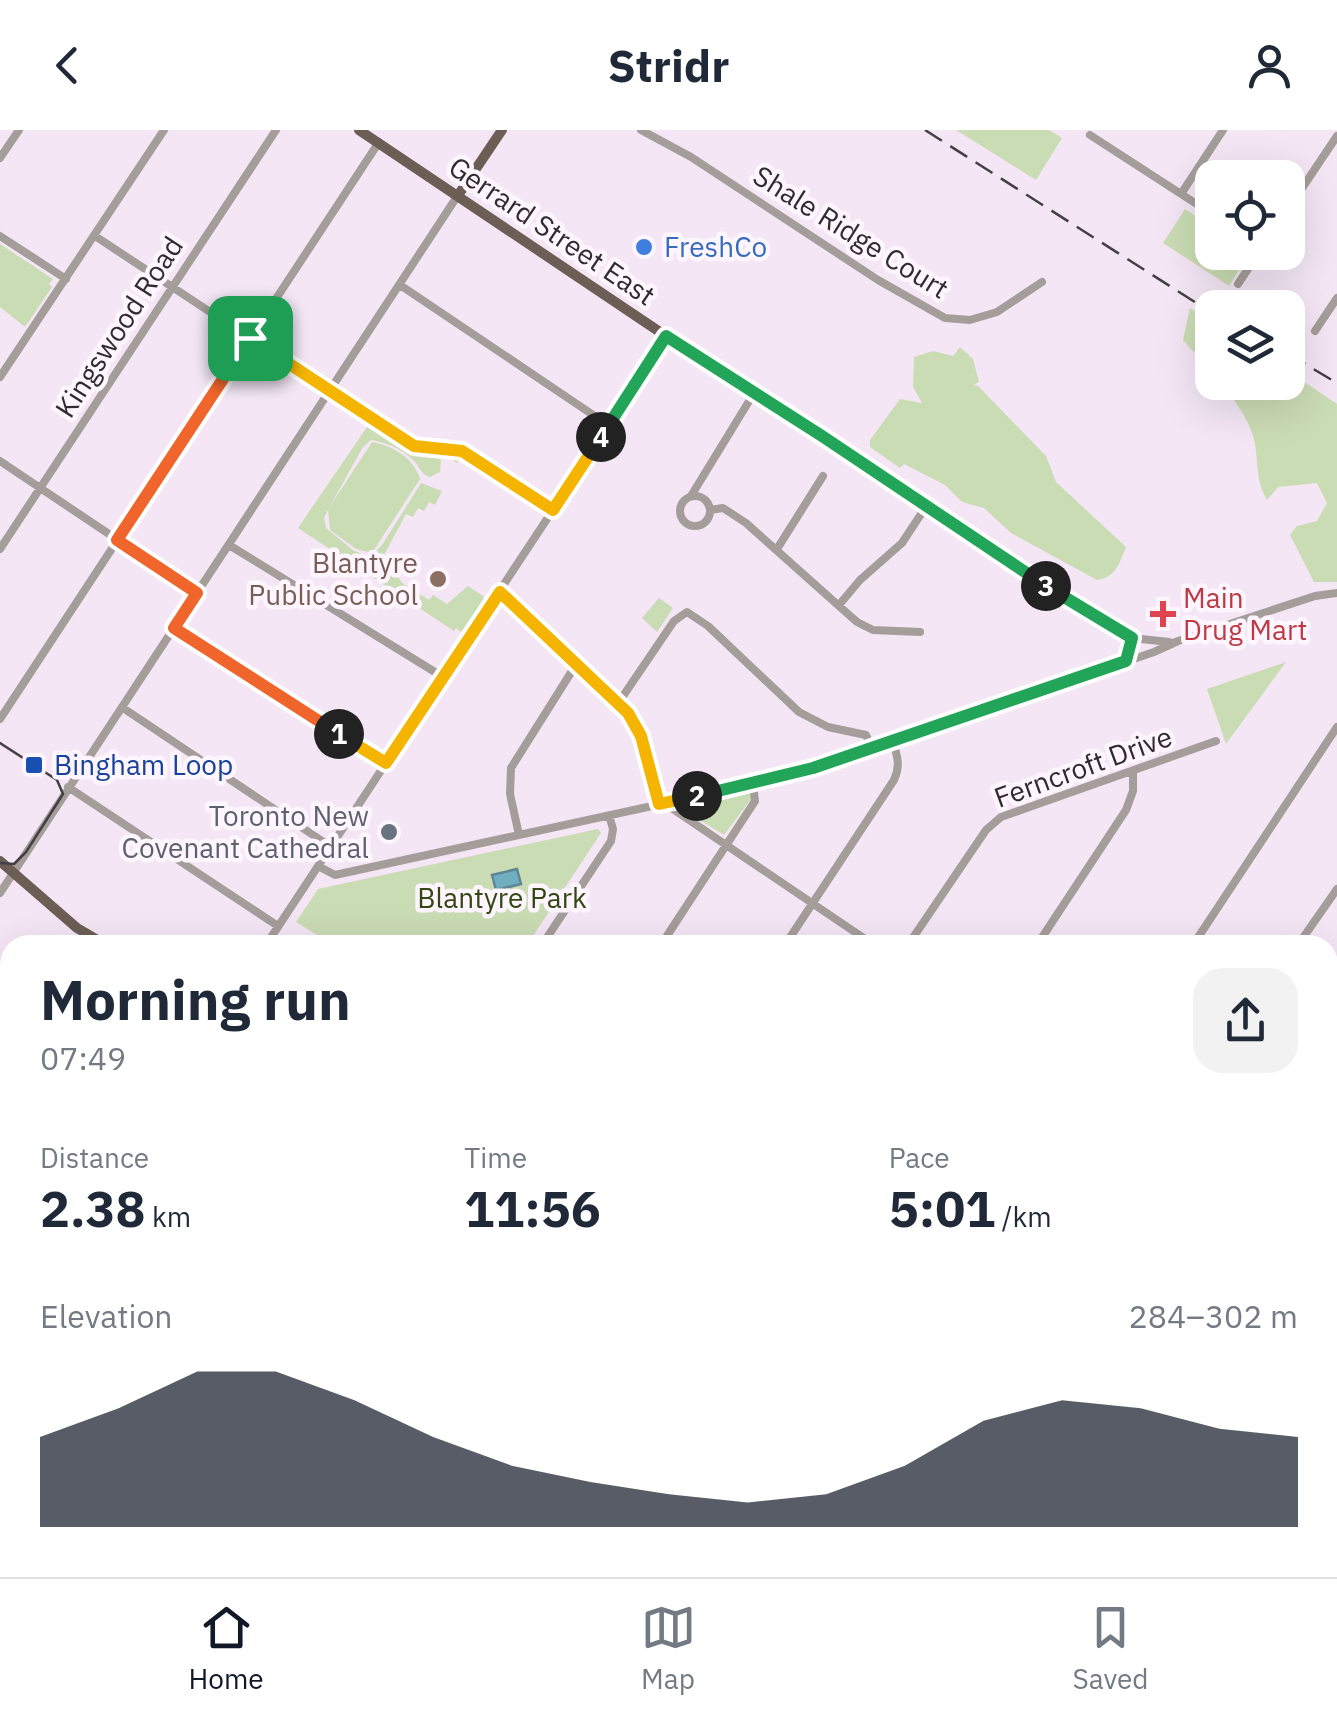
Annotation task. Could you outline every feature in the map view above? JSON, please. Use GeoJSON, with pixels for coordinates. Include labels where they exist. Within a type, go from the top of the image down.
{"type":"FeatureCollection","features":[{"type":"Feature","properties":{"kind":"main road","name":"Gerrard Street East"},"geometry":{"type":"LineString","coordinates":[[359,130],[880,475]]}},
{"type":"Feature","properties":{"kind":"main road"},"geometry":{"type":"LineString","coordinates":[[458,194],[502,130]]}},
{"type":"Feature","properties":{"kind":"main road"},"geometry":{"type":"LineString","coordinates":[[0,861],[88,935]]}},
{"type":"Feature","properties":{"kind":"street"},"geometry":{"type":"LineString","coordinates":[[0,158],[19,130]]}},
{"type":"Feature","properties":{"kind":"street"},"geometry":{"type":"LineString","coordinates":[[0,378],[164,130]]}},
{"type":"Feature","properties":{"kind":"street","name":"Kingswood Road"},"geometry":{"type":"LineString","coordinates":[[0,549],[276,130]]}},
{"type":"Feature","properties":{"kind":"street","name":"Shale Ridge Court"},"geometry":{"type":"LineString","coordinates":[[641,130],[691,156],[878,280],[945,318],[970,320],[997,312],[1042,282]]}},
{"type":"Feature","properties":{"kind":"street"},"geometry":{"type":"LineString","coordinates":[[1181,194],[1223,130]]}},
{"type":"Feature","properties":{"kind":"street"},"geometry":{"type":"LineString","coordinates":[[1090,135],[1195,203]]}},
{"type":"Feature","properties":{"kind":"street"},"geometry":{"type":"LineString","coordinates":[[1305,184],[1337,136]]}},
{"type":"Feature","properties":{"kind":"street"},"geometry":{"type":"LineString","coordinates":[[0,718],[379,142]]}},
{"type":"Feature","properties":{"kind":"street"},"geometry":{"type":"LineString","coordinates":[[0,893],[458,194]]}},
{"type":"Feature","properties":{"kind":"street"},"geometry":{"type":"LineString","coordinates":[[0,236],[66,279]]}},
{"type":"Feature","properties":{"kind":"street"},"geometry":{"type":"LineString","coordinates":[[95,236],[414,446],[465,452],[553,510]]}},
{"type":"Feature","properties":{"kind":"street"},"geometry":{"type":"LineString","coordinates":[[1238,284],[1247,270]]}},
{"type":"Feature","properties":{"kind":"street"},"geometry":{"type":"LineString","coordinates":[[400,285],[608,425]]}},
{"type":"Feature","properties":{"kind":"street"},"geometry":{"type":"LineString","coordinates":[[1315,331],[1337,298]]}},
{"type":"Feature","properties":{"kind":"street"},"geometry":{"type":"LineString","coordinates":[[272,935],[666,336]]}},
{"type":"Feature","properties":{"kind":"street"},"geometry":{"type":"LineString","coordinates":[[710,510],[705,523],[696,526],[686,523],[680,515],[681,506],[754,393]]}},
{"type":"Feature","properties":{"kind":"street"},"geometry":{"type":"LineString","coordinates":[[0,461],[197,593]]}},
{"type":"Feature","properties":{"kind":"street","name":"Gerrard Street East"},"geometry":{"type":"LineString","coordinates":[[880,475],[1099,621],[1132,638],[1159,643],[1178,641]]}},
{"type":"Feature","properties":{"kind":"street"},"geometry":{"type":"LineString","coordinates":[[778,549],[823,476]]}},
{"type":"Feature","properties":{"kind":"street"},"geometry":{"type":"LineString","coordinates":[[691,496],[702,497],[710,510]]}},
{"type":"Feature","properties":{"kind":"street"},"geometry":{"type":"LineString","coordinates":[[839,606],[860,580],[902,543],[926,505]]}},
{"type":"Feature","properties":{"kind":"street"},"geometry":{"type":"LineString","coordinates":[[710,510],[723,508],[778,549],[856,622],[873,630],[920,632]]}},
{"type":"Feature","properties":{"kind":"street"},"geometry":{"type":"LineString","coordinates":[[229,545],[443,677]]}},
{"type":"Feature","properties":{"kind":"street"},"geometry":{"type":"LineString","coordinates":[[500,592],[619,702],[641,736],[662,803],[860,935]]}},
{"type":"Feature","properties":{"kind":"street"},"geometry":{"type":"LineString","coordinates":[[318,866],[335,875],[754,784],[872,749],[1178,641],[1316,596],[1337,593]]}},
{"type":"Feature","properties":{"kind":"street"},"geometry":{"type":"LineString","coordinates":[[619,702],[674,620],[686,612],[708,626],[799,712],[828,727],[866,736],[872,749]]}},
{"type":"Feature","properties":{"kind":"street"},"geometry":{"type":"LineString","coordinates":[[174,628],[386,763]]}},
{"type":"Feature","properties":{"kind":"street"},"geometry":{"type":"LineString","coordinates":[[1126,661],[1132,638]]}},
{"type":"Feature","properties":{"kind":"street"},"geometry":{"type":"LineString","coordinates":[[518,835],[510,794],[511,768],[577,663]]}},
{"type":"Feature","properties":{"kind":"street"},"geometry":{"type":"LineString","coordinates":[[122,708],[331,847]]}},
{"type":"Feature","properties":{"kind":"street"},"geometry":{"type":"LineString","coordinates":[[1200,935],[1337,727]]}},
{"type":"Feature","properties":{"kind":"street"},"geometry":{"type":"LineString","coordinates":[[792,935],[899,770],[893,741]]}},
{"type":"Feature","properties":{"kind":"street","name":"Ferncroft Drive"},"geometry":{"type":"LineString","coordinates":[[915,935],[986,830],[1001,817],[1216,742]]}},
{"type":"Feature","properties":{"kind":"street"},"geometry":{"type":"LineString","coordinates":[[1044,935],[1126,810],[1134,791],[1133,773]]}},
{"type":"Feature","properties":{"kind":"street"},"geometry":{"type":"LineString","coordinates":[[667,935],[755,801],[754,784]]}},
{"type":"Feature","properties":{"kind":"street"},"geometry":{"type":"LineString","coordinates":[[68,787],[278,926]]}},
{"type":"Feature","properties":{"kind":"street"},"geometry":{"type":"LineString","coordinates":[[549,935],[611,841],[610,815]]}},
{"type":"Feature","properties":{"kind":"street"},"geometry":{"type":"LineString","coordinates":[[1305,935],[1337,889]]}},
{"type":"Feature","properties":{"kind":"green space"},"geometry":{"type":"Polygon","coordinates":[[[956,130],[1049,130],[1062,138],[1036,180],[956,130]]]}},
{"type":"Feature","properties":{"kind":"green space"},"geometry":{"type":"Polygon","coordinates":[[[1185,209],[1195,216],[1195,264],[1163,243],[1185,209]]]}},
{"type":"Feature","properties":{"kind":"green space"},"geometry":{"type":"Polygon","coordinates":[[[0,244],[53,279],[49,284],[52,287],[25,327],[0,307],[0,244]]]}},
{"type":"Feature","properties":{"kind":"green space"},"geometry":{"type":"Polygon","coordinates":[[[1204,270],[1239,270],[1229,286],[1204,270]]]}},
{"type":"Feature","properties":{"kind":"green space"},"geometry":{"type":"Polygon","coordinates":[[[1190,308],[1195,311],[1195,353],[1183,340],[1190,308]]]}},
{"type":"Feature","properties":{"kind":"green space"},"geometry":{"type":"Polygon","coordinates":[[[960,347],[973,359],[979,382],[973,385],[1046,456],[1056,482],[1126,547],[1109,576],[1097,580],[1011,533],[984,508],[962,502],[945,485],[904,464],[900,468],[870,447],[870,440],[900,399],[922,403],[913,387],[914,357],[933,351],[953,356],[960,347]]]}},
{"type":"Feature","properties":{"kind":"green space"},"geometry":{"type":"Polygon","coordinates":[[[1305,382],[1337,404],[1337,582],[1314,582],[1290,535],[1297,526],[1317,521],[1327,503],[1317,483],[1278,487],[1267,500],[1259,478],[1256,447],[1233,400],[1305,400],[1305,382]]]}},
{"type":"Feature","properties":{"kind":"green space"},"geometry":{"type":"Polygon","coordinates":[[[369,424],[412,453],[460,459],[457,463],[450,458],[441,459],[440,472],[430,477],[403,452],[371,440],[363,447],[329,508],[372,442],[402,454],[420,479],[372,553],[356,549],[330,530],[328,510],[324,518],[326,528],[354,551],[370,556],[382,545],[421,483],[442,491],[435,505],[429,502],[424,511],[418,508],[413,517],[406,514],[384,555],[402,583],[429,600],[433,595],[447,604],[468,586],[483,596],[463,633],[456,628],[454,631],[298,528],[369,424]]]}},
{"type":"Feature","properties":{"kind":"green space"},"geometry":{"type":"Polygon","coordinates":[[[659,598],[673,608],[657,632],[642,618],[659,598]]]}},
{"type":"Feature","properties":{"kind":"green space"},"geometry":{"type":"Polygon","coordinates":[[[1286,662],[1226,744],[1207,689],[1286,662]]]}},
{"type":"Feature","properties":{"kind":"green space"},"geometry":{"type":"Polygon","coordinates":[[[747,791],[751,799],[724,835],[682,809],[685,805],[747,791]]]}},
{"type":"Feature","properties":{"kind":"green space","name":"Blantyre Park"},"geometry":{"type":"Polygon","coordinates":[[[598,829],[601,833],[534,935],[317,935],[296,922],[318,889],[598,829]]]}},
{"type":"Feature","properties":{"kind":"water"},"geometry":{"type":"Polygon","coordinates":[[[517,869],[521,884],[496,890],[492,875],[517,869]]]}},
{"type":"Feature","properties":{"kind":"tram line"},"geometry":{"type":"LineString","coordinates":[[0,743],[57,780],[63,794],[26,852],[14,864],[0,863]]}},
{"type":"Feature","properties":{"kind":"railway"},"geometry":{"type":"LineString","coordinates":[[925,130],[1195,302]]}},
{"type":"Feature","properties":{"kind":"railway"},"geometry":{"type":"LineString","coordinates":[[1305,364],[1337,383]]}},
{"type":"Feature","properties":{"kind":"place","name":"FreshCo"},"geometry":{"type":"Point","coordinates":[644,247]}},
{"type":"Feature","properties":{"kind":"place","name":"Blantyre Public School"},"geometry":{"type":"Point","coordinates":[438,579]}},
{"type":"Feature","properties":{"kind":"place","name":"Main Drug Mart"},"geometry":{"type":"Point","coordinates":[1163,614]}},
{"type":"Feature","properties":{"kind":"place","name":"Bingham Loop"},"geometry":{"type":"Point","coordinates":[34,765]}},
{"type":"Feature","properties":{"kind":"place","name":"Toronto New Covenant Cathedral"},"geometry":{"type":"Point","coordinates":[389,832]}},
{"type":"Feature","properties":{"kind":"route"},"geometry":{"type":"LineString","coordinates":[[666,336],[1099,621],[1132,638],[1126,661],[813,768],[659,804],[641,736],[628,713],[500,592],[386,763],[174,628],[197,593],[117,540],[250,338],[414,446],[462,451],[553,510],[666,336]]}}]}
